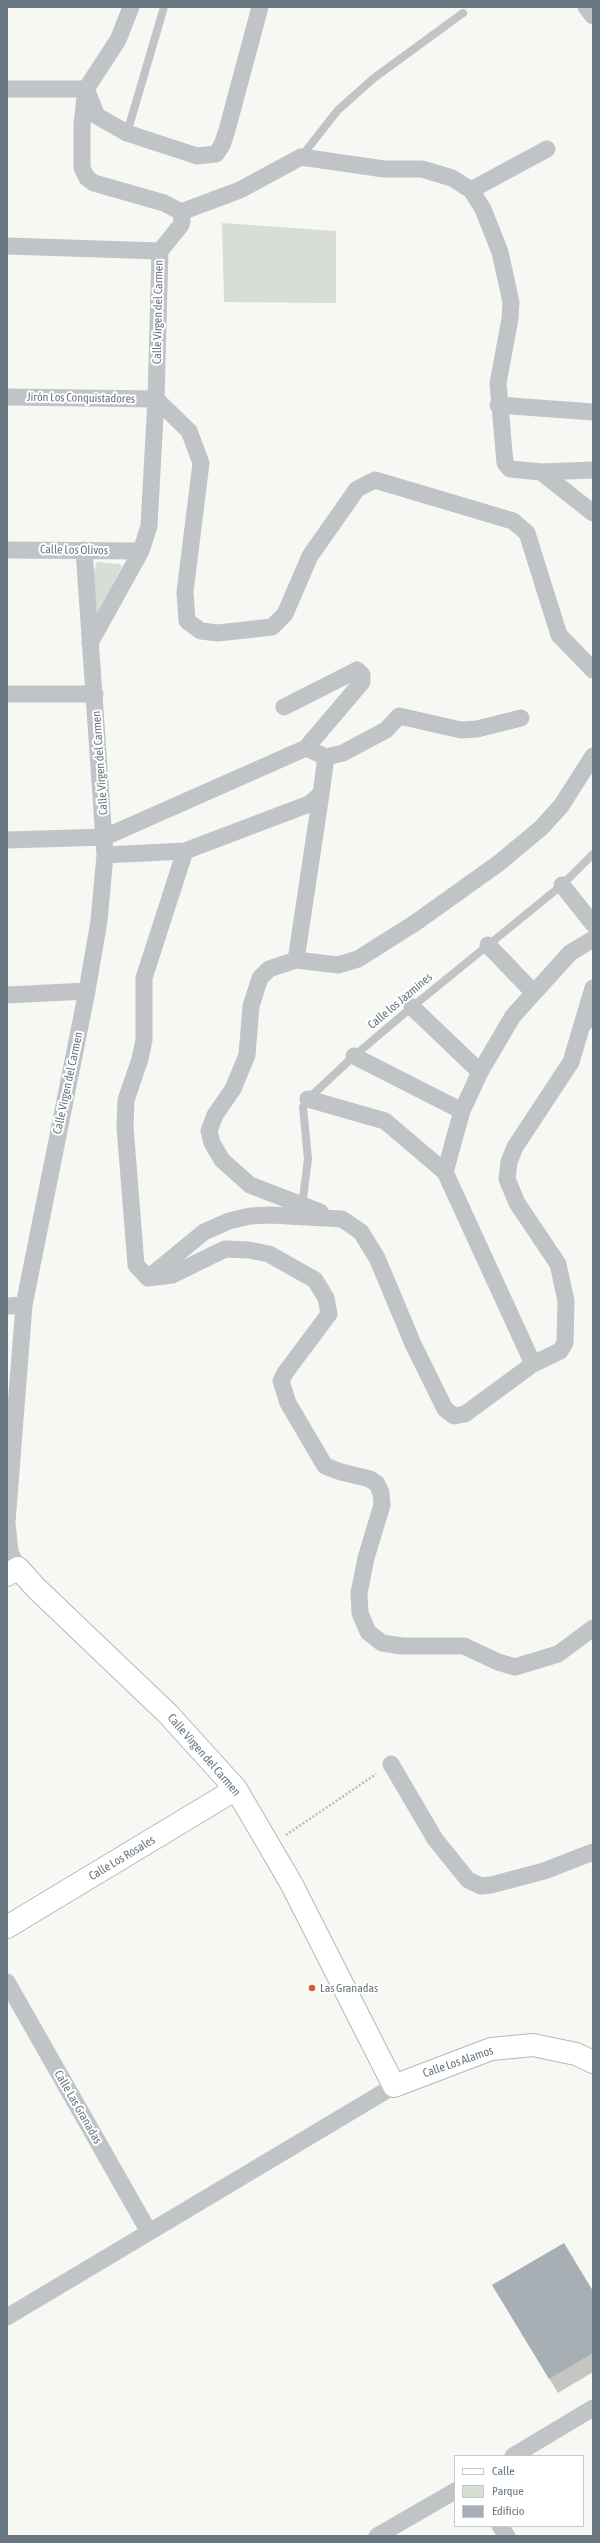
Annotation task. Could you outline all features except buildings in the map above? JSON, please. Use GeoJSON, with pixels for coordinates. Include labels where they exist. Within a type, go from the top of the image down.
{"type":"FeatureCollection","features":[{"type":"Feature","properties":{"kind":"street"},"geometry":{"type":"LineString","coordinates":[[131,7],[118,40],[86,89],[82,124],[82,168],[86,178],[104,188],[164,203],[181,212],[240,190],[301,157],[384,169],[422,169],[452,178],[471,190],[483,209],[500,252],[511,302],[510,320],[498,383],[498,404],[506,467],[541,472],[593,470]]}},
{"type":"Feature","properties":{"kind":"street"},"geometry":{"type":"LineString","coordinates":[[86,89],[97,116],[126,133],[197,156],[216,154],[222,145],[227,130],[260,7]]}},
{"type":"Feature","properties":{"kind":"street"},"geometry":{"type":"LineString","coordinates":[[586,7],[593,16]]}},
{"type":"Feature","properties":{"kind":"street"},"geometry":{"type":"LineString","coordinates":[[7,89],[86,89]]}},
{"type":"Feature","properties":{"kind":"street"},"geometry":{"type":"LineString","coordinates":[[471,190],[548,149]]}},
{"type":"Feature","properties":{"kind":"street","name":"Calle Virgen del Carmen"},"geometry":{"type":"LineString","coordinates":[[90,643],[141,551],[150,520],[156,399],[160,251],[181,225],[181,212]]}},
{"type":"Feature","properties":{"kind":"street"},"geometry":{"type":"LineString","coordinates":[[7,246],[160,251]]}},
{"type":"Feature","properties":{"kind":"street","name":"Jirón Los Conquistadores"},"geometry":{"type":"LineString","coordinates":[[7,397],[156,399]]}},
{"type":"Feature","properties":{"kind":"street"},"geometry":{"type":"LineString","coordinates":[[156,399],[189,431],[201,463],[185,592],[187,621],[201,631],[218,633],[272,627],[285,614],[310,556],[331,525],[357,489],[375,480],[513,520],[527,533],[559,635],[593,670]]}},
{"type":"Feature","properties":{"kind":"street"},"geometry":{"type":"LineString","coordinates":[[498,404],[593,412]]}},
{"type":"Feature","properties":{"kind":"street"},"geometry":{"type":"LineString","coordinates":[[541,472],[593,514]]}},
{"type":"Feature","properties":{"kind":"street","name":"Calle Los Olivos"},"geometry":{"type":"LineString","coordinates":[[7,550],[141,551]]}},
{"type":"Feature","properties":{"kind":"street","name":"Calle Virgen del Carmen"},"geometry":{"type":"LineString","coordinates":[[84,550],[105,837],[105,855],[99,921],[88,991],[24,1305],[7,1523],[13,1572],[168,1714],[236,1789],[291,1883],[394,2086]]}},
{"type":"Feature","properties":{"kind":"street"},"geometry":{"type":"LineString","coordinates":[[7,840],[105,837],[306,748],[362,682],[362,674],[357,670],[284,707]]}},
{"type":"Feature","properties":{"kind":"street"},"geometry":{"type":"LineString","coordinates":[[7,694],[95,694]]}},
{"type":"Feature","properties":{"kind":"street"},"geometry":{"type":"LineString","coordinates":[[306,748],[326,757],[343,753],[386,730],[399,716],[461,730],[477,730],[521,718]]}},
{"type":"Feature","properties":{"kind":"street"},"geometry":{"type":"LineString","coordinates":[[593,756],[561,806],[541,828],[499,863],[415,923],[358,959],[338,965],[296,960],[268,969],[260,978],[251,1006],[247,1055],[233,1089],[215,1115],[209,1131],[212,1143],[222,1160],[250,1185],[302,1206],[342,1219],[360,1232],[377,1258],[413,1344],[445,1409],[454,1416],[464,1414],[533,1364],[560,1351],[564,1343],[566,1301],[558,1264],[517,1203],[507,1179],[509,1162],[525,1131],[571,1062],[588,1020],[593,988]]}},
{"type":"Feature","properties":{"kind":"street"},"geometry":{"type":"LineString","coordinates":[[296,960],[326,757]]}},
{"type":"Feature","properties":{"kind":"street"},"geometry":{"type":"LineString","coordinates":[[105,855],[185,851],[309,804],[321,794]]}},
{"type":"Feature","properties":{"kind":"street"},"geometry":{"type":"LineString","coordinates":[[148,1278],[136,1265],[125,1127],[126,1100],[140,1059],[144,1040],[144,978],[185,851]]}},
{"type":"Feature","properties":{"kind":"street"},"geometry":{"type":"LineString","coordinates":[[562,885],[593,924]]}},
{"type":"Feature","properties":{"kind":"street"},"geometry":{"type":"LineString","coordinates":[[445,1172],[462,1111],[480,1072],[513,1016],[533,992],[570,953],[593,939]]}},
{"type":"Feature","properties":{"kind":"street"},"geometry":{"type":"LineString","coordinates":[[488,945],[533,992]]}},
{"type":"Feature","properties":{"kind":"street"},"geometry":{"type":"LineString","coordinates":[[7,995],[88,991]]}},
{"type":"Feature","properties":{"kind":"street"},"geometry":{"type":"LineString","coordinates":[[412,1006],[480,1072]]}},
{"type":"Feature","properties":{"kind":"street"},"geometry":{"type":"LineString","coordinates":[[354,1056],[462,1111]]}},
{"type":"Feature","properties":{"kind":"street"},"geometry":{"type":"LineString","coordinates":[[308,1099],[384,1120],[445,1172],[533,1364]]}},
{"type":"Feature","properties":{"kind":"street"},"geometry":{"type":"LineString","coordinates":[[148,1278],[204,1232],[229,1221],[250,1216],[270,1215],[342,1219]]}},
{"type":"Feature","properties":{"kind":"street"},"geometry":{"type":"LineString","coordinates":[[148,1278],[172,1275],[225,1249],[249,1250],[269,1254],[315,1280],[326,1298],[330,1314],[284,1373],[281,1381],[288,1403],[325,1466],[341,1472],[370,1479],[377,1484],[381,1493],[382,1505],[366,1558],[359,1593],[360,1614],[368,1632],[382,1643],[396,1645],[464,1646],[498,1662],[515,1667],[558,1654],[593,1628]]}},
{"type":"Feature","properties":{"kind":"street"},"geometry":{"type":"LineString","coordinates":[[7,1306],[24,1305]]}},
{"type":"Feature","properties":{"kind":"street"},"geometry":{"type":"LineString","coordinates":[[392,1764],[436,1839],[468,1880],[481,1886],[491,1885],[544,1871],[593,1852]]}},
{"type":"Feature","properties":{"kind":"street","name":"Calle Los Rosales"},"geometry":{"type":"LineString","coordinates":[[7,1927],[236,1789]]}},
{"type":"Feature","properties":{"kind":"street","name":"Calle Las Granadas"},"geometry":{"type":"LineString","coordinates":[[7,1982],[149,2232]]}},
{"type":"Feature","properties":{"kind":"street","name":"Calle Los Alamos"},"geometry":{"type":"LineString","coordinates":[[394,2086],[491,2049],[533,2045],[576,2054],[593,2062]]}},
{"type":"Feature","properties":{"kind":"street"},"geometry":{"type":"LineString","coordinates":[[7,2317],[394,2086]]}},
{"type":"Feature","properties":{"kind":"street"},"geometry":{"type":"LineString","coordinates":[[516,2455],[593,2408]]}},
{"type":"Feature","properties":{"kind":"street"},"geometry":{"type":"LineString","coordinates":[[377,2536],[454,2492]]}},
{"type":"Feature","properties":{"kind":"street"},"geometry":{"type":"LineString","coordinates":[[501,2527],[507,2536]]}},
{"type":"Feature","properties":{"kind":"lane"},"geometry":{"type":"LineString","coordinates":[[126,133],[164,7]]}},
{"type":"Feature","properties":{"kind":"lane"},"geometry":{"type":"LineString","coordinates":[[301,157],[338,110],[374,78],[463,13]]}},
{"type":"Feature","properties":{"kind":"lane","name":"Calle los Jazmines"},"geometry":{"type":"LineString","coordinates":[[308,1099],[354,1056],[412,1006],[562,885],[593,854]]}},
{"type":"Feature","properties":{"kind":"lane"},"geometry":{"type":"LineString","coordinates":[[302,1206],[308,1159],[303,1107],[308,1099]]}},
{"type":"Feature","properties":{"kind":"path"},"geometry":{"type":"LineString","coordinates":[[269,1847],[392,1764]]}},
{"type":"Feature","properties":{"kind":"green space"},"geometry":{"type":"Polygon","coordinates":[[[222,223],[336,231],[336,303],[224,302],[222,223]]]}},
{"type":"Feature","properties":{"kind":"green space"},"geometry":{"type":"Polygon","coordinates":[[[97,562],[120,564],[122,567],[97,614],[92,578],[97,562]]]}},
{"type":"Feature","properties":{"kind":"place","name":"Las Granadas"},"geometry":{"type":"Point","coordinates":[312,1988]}}]}
